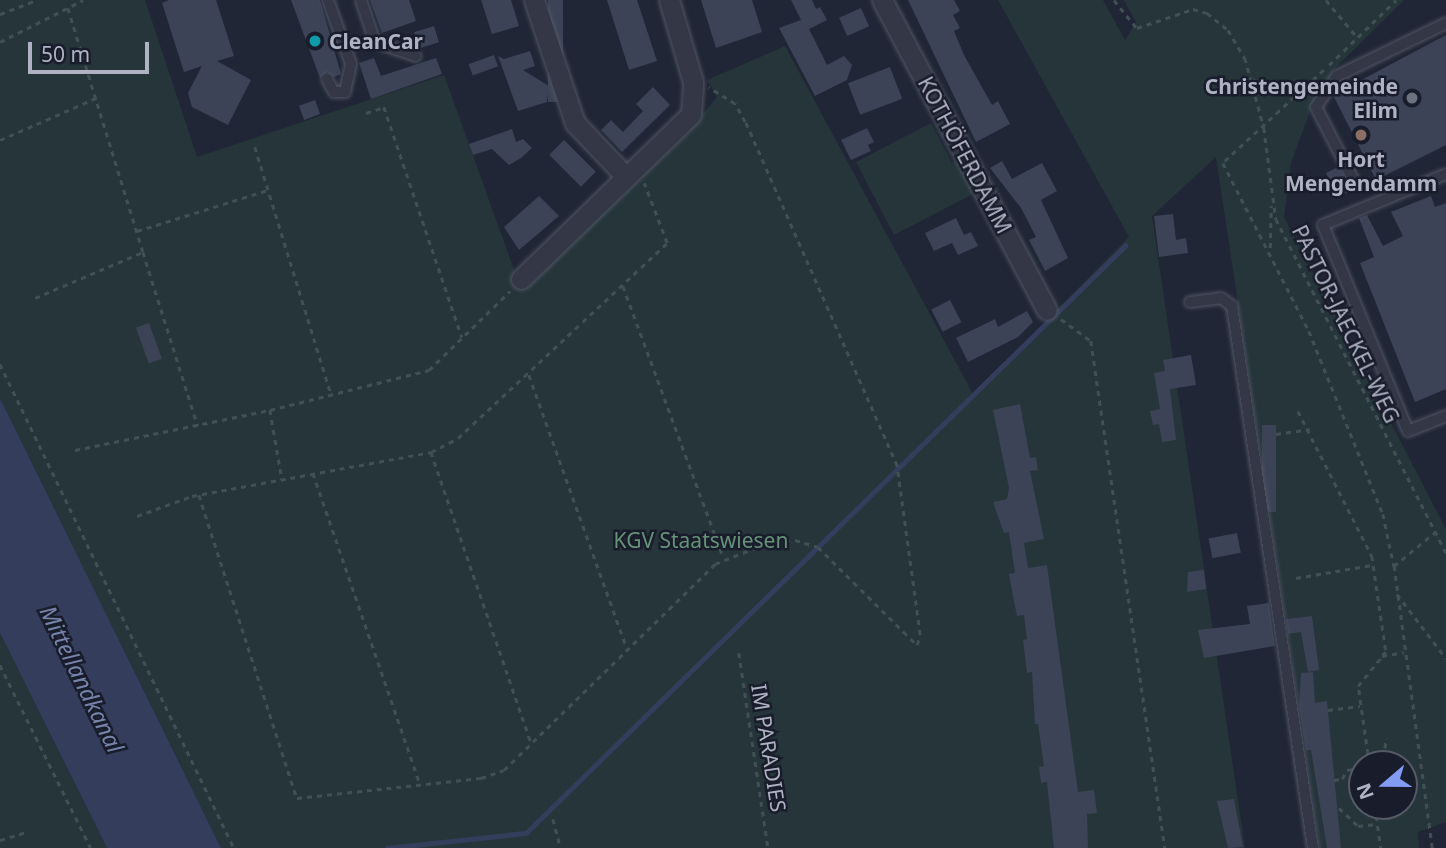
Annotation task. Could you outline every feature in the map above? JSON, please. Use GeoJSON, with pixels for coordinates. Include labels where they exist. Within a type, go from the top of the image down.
{"type":"FeatureCollection","features":[{"type":"Feature","properties":{"kind":"street"},"geometry":{"type":"LineString","coordinates":[[534,0],[575,123],[631,173]]}},
{"type":"Feature","properties":{"kind":"street"},"geometry":{"type":"LineString","coordinates":[[522,279],[691,114],[696,98],[693,82],[669,0]]}},
{"type":"Feature","properties":{"kind":"street","name":"KOTHÖFERDAMM"},"geometry":{"type":"LineString","coordinates":[[882,0],[1052,313]]}},
{"type":"Feature","properties":{"kind":"lane"},"geometry":{"type":"LineString","coordinates":[[327,79],[334,92],[345,92],[351,64],[328,0]]}},
{"type":"Feature","properties":{"kind":"lane"},"geometry":{"type":"LineString","coordinates":[[360,0],[375,42],[416,56]]}},
{"type":"Feature","properties":{"kind":"lane"},"geometry":{"type":"LineString","coordinates":[[1354,181],[1316,107],[1337,76],[1446,23]]}},
{"type":"Feature","properties":{"kind":"lane"},"geometry":{"type":"LineString","coordinates":[[1446,174],[1323,225],[1408,432],[1446,416]]}},
{"type":"Feature","properties":{"kind":"lane"},"geometry":{"type":"LineString","coordinates":[[1190,302],[1221,298],[1231,306],[1313,848]]}},
{"type":"Feature","properties":{"kind":"path"},"geometry":{"type":"LineString","coordinates":[[0,15],[36,0]]}},
{"type":"Feature","properties":{"kind":"path"},"geometry":{"type":"LineString","coordinates":[[0,42],[83,0]]}},
{"type":"Feature","properties":{"kind":"path","name":"PASTOR-JAECKEL-WEG"},"geometry":{"type":"LineString","coordinates":[[1114,0],[1137,28],[1193,9],[1207,13],[1228,30],[1251,78],[1264,128],[1271,202],[1446,553]]}},
{"type":"Feature","properties":{"kind":"path"},"geometry":{"type":"LineString","coordinates":[[1326,0],[1357,37]]}},
{"type":"Feature","properties":{"kind":"path"},"geometry":{"type":"LineString","coordinates":[[68,8],[198,426]]}},
{"type":"Feature","properties":{"kind":"path"},"geometry":{"type":"LineString","coordinates":[[1251,78],[1278,93],[1302,92]]}},
{"type":"Feature","properties":{"kind":"path"},"geometry":{"type":"LineString","coordinates":[[199,495],[297,798],[481,778],[504,770],[723,557],[785,541],[818,547],[917,645],[920,635],[897,466],[745,122],[735,104],[693,82]]}},
{"type":"Feature","properties":{"kind":"path"},"geometry":{"type":"LineString","coordinates":[[0,139],[96,98]]}},
{"type":"Feature","properties":{"kind":"path"},"geometry":{"type":"LineString","coordinates":[[366,113],[384,107],[463,337]]}},
{"type":"Feature","properties":{"kind":"path"},"geometry":{"type":"LineString","coordinates":[[1264,128],[1223,163],[1270,251],[1308,331],[1382,514],[1394,566],[1432,848]]}},
{"type":"Feature","properties":{"kind":"path"},"geometry":{"type":"LineString","coordinates":[[255,147],[331,394]]}},
{"type":"Feature","properties":{"kind":"path"},"geometry":{"type":"LineString","coordinates":[[137,516],[199,495],[431,452],[469,430],[667,243],[631,173]]}},
{"type":"Feature","properties":{"kind":"path"},"geometry":{"type":"LineString","coordinates":[[137,231],[269,190]]}},
{"type":"Feature","properties":{"kind":"path"},"geometry":{"type":"LineString","coordinates":[[1270,251],[1271,202]]}},
{"type":"Feature","properties":{"kind":"path"},"geometry":{"type":"LineString","coordinates":[[35,298],[143,252]]}},
{"type":"Feature","properties":{"kind":"path"},"geometry":{"type":"LineString","coordinates":[[75,450],[270,410],[429,370],[522,279]]}},
{"type":"Feature","properties":{"kind":"path"},"geometry":{"type":"LineString","coordinates":[[623,286],[723,557]]}},
{"type":"Feature","properties":{"kind":"path"},"geometry":{"type":"LineString","coordinates":[[1052,313],[1091,341],[1165,848]]}},
{"type":"Feature","properties":{"kind":"path"},"geometry":{"type":"LineString","coordinates":[[0,364],[234,848]]}},
{"type":"Feature","properties":{"kind":"path"},"geometry":{"type":"LineString","coordinates":[[529,374],[628,648]]}},
{"type":"Feature","properties":{"kind":"path"},"geometry":{"type":"LineString","coordinates":[[270,410],[282,479]]}},
{"type":"Feature","properties":{"kind":"path"},"geometry":{"type":"LineString","coordinates":[[1298,411],[1310,429],[1373,564],[1386,652],[1358,685],[1367,750]]}},
{"type":"Feature","properties":{"kind":"path"},"geometry":{"type":"LineString","coordinates":[[1276,434],[1310,429]]}},
{"type":"Feature","properties":{"kind":"path"},"geometry":{"type":"LineString","coordinates":[[431,452],[531,743]]}},
{"type":"Feature","properties":{"kind":"path"},"geometry":{"type":"LineString","coordinates":[[313,473],[420,784]]}},
{"type":"Feature","properties":{"kind":"path"},"geometry":{"type":"LineString","coordinates":[[1394,566],[1434,533]]}},
{"type":"Feature","properties":{"kind":"path"},"geometry":{"type":"LineString","coordinates":[[1296,578],[1373,564]]}},
{"type":"Feature","properties":{"kind":"path"},"geometry":{"type":"LineString","coordinates":[[1396,592],[1446,658]]}},
{"type":"Feature","properties":{"kind":"path"},"geometry":{"type":"LineString","coordinates":[[1382,656],[1404,652]]}},
{"type":"Feature","properties":{"kind":"path","name":"IM PARADIES"},"geometry":{"type":"LineString","coordinates":[[738,653],[768,848]]}},
{"type":"Feature","properties":{"kind":"path"},"geometry":{"type":"LineString","coordinates":[[0,665],[90,848]]}},
{"type":"Feature","properties":{"kind":"path"},"geometry":{"type":"LineString","coordinates":[[1328,710],[1361,705]]}},
{"type":"Feature","properties":{"kind":"path"},"geometry":{"type":"LineString","coordinates":[[1385,750],[1386,738]]}},
{"type":"Feature","properties":{"kind":"path"},"geometry":{"type":"LineString","coordinates":[[1334,780],[1342,779],[1348,769]]}},
{"type":"Feature","properties":{"kind":"path"},"geometry":{"type":"LineString","coordinates":[[1339,808],[1358,826],[1377,824]]}},
{"type":"Feature","properties":{"kind":"path"},"geometry":{"type":"LineString","coordinates":[[553,819],[561,848]]}},
{"type":"Feature","properties":{"kind":"path"},"geometry":{"type":"LineString","coordinates":[[1377,820],[1381,848]]}},
{"type":"Feature","properties":{"kind":"path"},"geometry":{"type":"LineString","coordinates":[[0,834],[1,839],[29,831]]}},
{"type":"Feature","properties":{"kind":"green space","name":"KGV Staatswiesen"},"geometry":{"type":"Polygon","coordinates":[[[0,0],[145,0],[197,157],[444,75],[517,278],[526,288],[685,136],[717,97],[707,80],[785,46],[973,394],[1129,237],[998,0],[1103,0],[1125,40],[1136,22],[1124,0],[1404,0],[1336,67],[1314,101],[1291,163],[1284,217],[1446,529],[1446,822],[1418,832],[1419,848],[1320,848],[1216,157],[1152,216],[1245,848],[221,848],[0,398],[0,0]]]}},
{"type":"Feature","properties":{"kind":"green space"},"geometry":{"type":"Polygon","coordinates":[[[931,123],[952,163],[960,159],[977,192],[894,235],[856,162],[931,123]]]}},
{"type":"Feature","properties":{"kind":"green space"},"geometry":{"type":"Polygon","coordinates":[[[0,633],[107,848],[0,848],[0,633]]]}},
{"type":"Feature","properties":{"kind":"water","name":"Mittellandkanal"},"geometry":{"type":"Polygon","coordinates":[[[0,398],[221,848],[107,848],[0,633],[0,398]]]}},
{"type":"Feature","properties":{"kind":"building"},"geometry":{"type":"Polygon","coordinates":[[[169,0],[216,0],[234,56],[217,61],[251,80],[228,125],[192,107],[188,93],[202,66],[184,72],[162,3],[169,0]]]}},
{"type":"Feature","properties":{"kind":"building","name":"CleanCar"},"geometry":{"type":"Polygon","coordinates":[[[291,0],[320,0],[341,74],[334,77],[327,72],[320,78],[291,0]]]}},
{"type":"Feature","properties":{"kind":"building"},"geometry":{"type":"Polygon","coordinates":[[[370,0],[409,0],[416,21],[382,33],[370,0]]]}},
{"type":"Feature","properties":{"kind":"building"},"geometry":{"type":"Polygon","coordinates":[[[481,0],[511,0],[519,26],[492,34],[481,0]]]}},
{"type":"Feature","properties":{"kind":"building"},"geometry":{"type":"Polygon","coordinates":[[[548,0],[563,0],[563,102],[548,102],[548,0]]]}},
{"type":"Feature","properties":{"kind":"building"},"geometry":{"type":"Polygon","coordinates":[[[607,0],[637,0],[657,61],[629,70],[607,0]]]}},
{"type":"Feature","properties":{"kind":"building"},"geometry":{"type":"Polygon","coordinates":[[[701,0],[752,0],[762,32],[716,48],[701,0]]]}},
{"type":"Feature","properties":{"kind":"building"},"geometry":{"type":"Polygon","coordinates":[[[791,0],[812,0],[816,9],[820,7],[827,20],[809,29],[827,65],[844,56],[852,65],[847,80],[815,96],[779,28],[801,20],[791,0]]]}},
{"type":"Feature","properties":{"kind":"building"},"geometry":{"type":"Polygon","coordinates":[[[908,0],[954,0],[960,11],[953,15],[960,28],[954,31],[964,55],[992,105],[998,101],[1010,124],[976,142],[908,0]]]}},
{"type":"Feature","properties":{"kind":"building"},"geometry":{"type":"Polygon","coordinates":[[[861,8],[869,26],[847,36],[839,18],[861,8]]]}},
{"type":"Feature","properties":{"kind":"building"},"geometry":{"type":"Polygon","coordinates":[[[434,26],[439,42],[419,48],[414,32],[434,26]]]}},
{"type":"Feature","properties":{"kind":"building"},"geometry":{"type":"Polygon","coordinates":[[[1446,35],[1446,145],[1376,180],[1333,95],[1446,35]]]}},
{"type":"Feature","properties":{"kind":"building"},"geometry":{"type":"Polygon","coordinates":[[[530,51],[535,66],[523,70],[549,86],[547,102],[518,111],[498,56],[504,59],[530,51]]]}},
{"type":"Feature","properties":{"kind":"building"},"geometry":{"type":"Polygon","coordinates":[[[494,55],[498,66],[473,76],[469,64],[494,55]]]}},
{"type":"Feature","properties":{"kind":"building"},"geometry":{"type":"Polygon","coordinates":[[[374,58],[381,76],[436,58],[442,74],[371,99],[359,63],[374,58]]]}},
{"type":"Feature","properties":{"kind":"building"},"geometry":{"type":"Polygon","coordinates":[[[890,67],[902,99],[860,115],[848,83],[890,67]]]}},
{"type":"Feature","properties":{"kind":"building"},"geometry":{"type":"Polygon","coordinates":[[[653,87],[670,105],[622,152],[601,130],[611,120],[623,132],[643,111],[636,104],[653,87]]]}},
{"type":"Feature","properties":{"kind":"building"},"geometry":{"type":"Polygon","coordinates":[[[315,100],[320,114],[304,120],[299,106],[315,100]]]}},
{"type":"Feature","properties":{"kind":"building"},"geometry":{"type":"Polygon","coordinates":[[[867,128],[874,142],[868,145],[871,151],[851,160],[841,140],[867,128]]]}},
{"type":"Feature","properties":{"kind":"building"},"geometry":{"type":"Polygon","coordinates":[[[512,129],[516,142],[523,139],[532,148],[521,158],[509,165],[492,149],[473,155],[469,144],[512,129]]]}},
{"type":"Feature","properties":{"kind":"building"},"geometry":{"type":"Polygon","coordinates":[[[564,140],[596,172],[581,187],[549,155],[564,140]]]}},
{"type":"Feature","properties":{"kind":"building"},"geometry":{"type":"Polygon","coordinates":[[[1002,161],[1012,179],[1042,163],[1057,191],[1041,200],[1068,258],[1045,271],[1029,240],[1036,237],[1021,208],[990,168],[1002,161]]]}},
{"type":"Feature","properties":{"kind":"building"},"geometry":{"type":"Polygon","coordinates":[[[1338,167],[1353,189],[1338,197],[1326,173],[1338,167]]]}},
{"type":"Feature","properties":{"kind":"building"},"geometry":{"type":"Polygon","coordinates":[[[539,196],[559,216],[519,250],[504,227],[539,196]]]}},
{"type":"Feature","properties":{"kind":"building"},"geometry":{"type":"Polygon","coordinates":[[[1431,196],[1435,207],[1446,203],[1446,389],[1415,402],[1360,263],[1374,257],[1359,218],[1367,215],[1383,246],[1403,236],[1391,212],[1431,196]]]}},
{"type":"Feature","properties":{"kind":"building"},"geometry":{"type":"Polygon","coordinates":[[[1173,214],[1176,240],[1186,238],[1188,253],[1159,257],[1154,216],[1173,214]]]}},
{"type":"Feature","properties":{"kind":"building"},"geometry":{"type":"Polygon","coordinates":[[[956,218],[964,235],[971,232],[978,246],[958,255],[952,243],[934,251],[925,233],[956,218]]]}},
{"type":"Feature","properties":{"kind":"building"},"geometry":{"type":"Polygon","coordinates":[[[950,300],[961,322],[943,332],[931,310],[950,300]]]}},
{"type":"Feature","properties":{"kind":"building"},"geometry":{"type":"Polygon","coordinates":[[[1027,311],[1033,322],[1018,337],[968,362],[956,338],[995,319],[998,327],[1027,311]]]}},
{"type":"Feature","properties":{"kind":"building"},"geometry":{"type":"Polygon","coordinates":[[[149,323],[162,359],[149,363],[136,328],[149,323]]]}},
{"type":"Feature","properties":{"kind":"building"},"geometry":{"type":"Polygon","coordinates":[[[1191,355],[1196,385],[1170,389],[1176,440],[1162,442],[1159,424],[1153,425],[1150,411],[1160,409],[1154,373],[1165,371],[1163,360],[1191,355]]]}},
{"type":"Feature","properties":{"kind":"building"},"geometry":{"type":"Polygon","coordinates":[[[1020,404],[1030,458],[1036,457],[1038,470],[1030,471],[1044,539],[1024,543],[1028,568],[1047,565],[1078,792],[1094,790],[1097,813],[1087,814],[1088,848],[1054,848],[1047,782],[1041,783],[1039,767],[1044,766],[1038,724],[1035,724],[1032,672],[1027,673],[1023,640],[1027,639],[1024,615],[1017,616],[1012,591],[1009,574],[1015,573],[1009,532],[1004,533],[993,502],[1007,499],[1009,488],[993,410],[1020,404]]]}},
{"type":"Feature","properties":{"kind":"building"},"geometry":{"type":"Polygon","coordinates":[[[1262,425],[1276,425],[1276,512],[1262,512],[1262,425]]]}},
{"type":"Feature","properties":{"kind":"building"},"geometry":{"type":"Polygon","coordinates":[[[1237,533],[1241,553],[1212,558],[1209,539],[1237,533]]]}},
{"type":"Feature","properties":{"kind":"building"},"geometry":{"type":"Polygon","coordinates":[[[1204,570],[1206,589],[1187,592],[1188,572],[1204,570]]]}},
{"type":"Feature","properties":{"kind":"building"},"geometry":{"type":"Polygon","coordinates":[[[1269,603],[1275,646],[1204,658],[1198,630],[1250,624],[1247,606],[1269,603]]]}},
{"type":"Feature","properties":{"kind":"building"},"geometry":{"type":"Polygon","coordinates":[[[1312,616],[1319,670],[1308,672],[1301,632],[1288,634],[1286,619],[1312,616]]]}},
{"type":"Feature","properties":{"kind":"building"},"geometry":{"type":"Polygon","coordinates":[[[1313,672],[1315,703],[1327,701],[1341,848],[1327,848],[1311,750],[1306,750],[1299,705],[1301,673],[1313,672]]]}},
{"type":"Feature","properties":{"kind":"building"},"geometry":{"type":"Polygon","coordinates":[[[1234,799],[1243,847],[1228,848],[1217,801],[1234,799]]]}},
{"type":"Feature","properties":{"kind":"waterway"},"geometry":{"type":"LineString","coordinates":[[387,848],[526,833],[1125,246]]}},
{"type":"Feature","properties":{"kind":"place","name":"CleanCar"},"geometry":{"type":"Point","coordinates":[315,41]}},
{"type":"Feature","properties":{"kind":"place","name":"Christengemeinde Elim"},"geometry":{"type":"Point","coordinates":[1412,98]}},
{"type":"Feature","properties":{"kind":"place","name":"Hort Mengendamm"},"geometry":{"type":"Point","coordinates":[1361,135]}}]}
